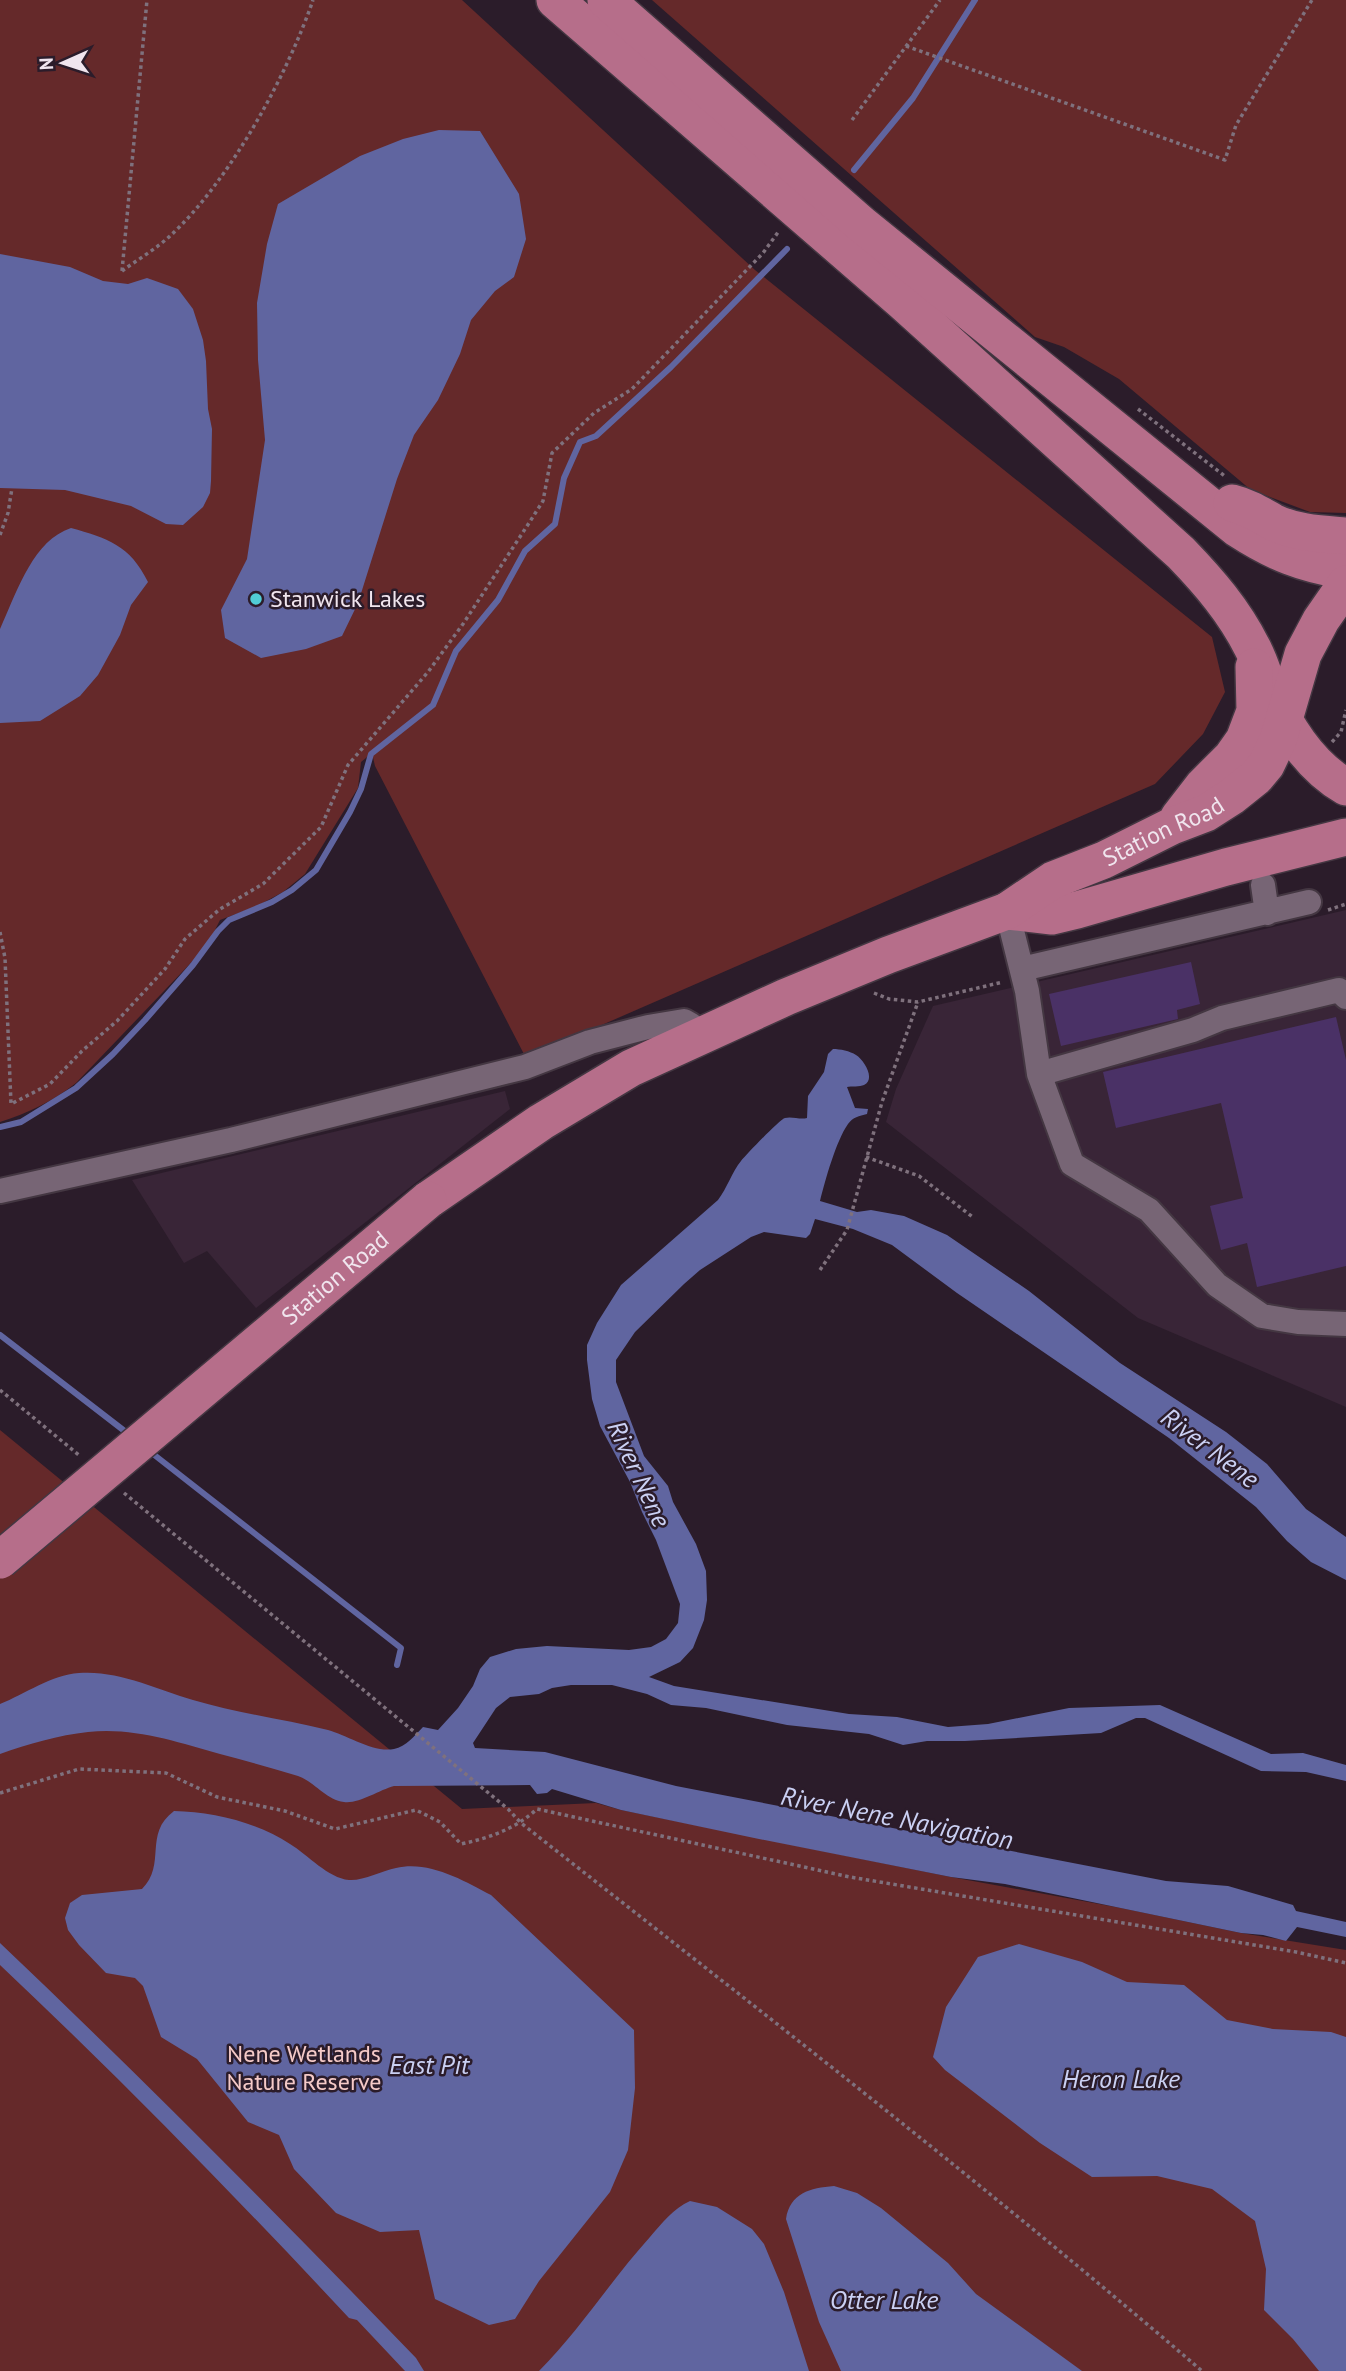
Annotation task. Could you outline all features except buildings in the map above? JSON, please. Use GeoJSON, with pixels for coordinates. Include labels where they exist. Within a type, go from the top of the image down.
{"type":"FeatureCollection","features":[{"type":"Feature","properties":{"kind":"highway"},"geometry":{"type":"LineString","coordinates":[[555,0],[903,302],[1181,553],[1214,588],[1254,650],[1271,694],[1313,762],[1346,787]]}},
{"type":"Feature","properties":{"kind":"highway"},"geometry":{"type":"LineString","coordinates":[[606,0],[888,247],[1238,528],[1264,545],[1312,565],[1346,571]]}},
{"type":"Feature","properties":{"kind":"highway"},"geometry":{"type":"LineString","coordinates":[[1200,496],[1248,506],[1275,523],[1308,533],[1346,536]]}},
{"type":"Feature","properties":{"kind":"highway","name":"Station Road"},"geometry":{"type":"LineString","coordinates":[[0,1560],[428,1200],[541,1122],[631,1068],[696,1037],[888,954],[1007,911],[1052,880],[1104,860],[1171,826],[1206,813],[1231,797],[1256,777],[1266,765],[1278,740],[1303,654],[1321,620],[1346,584]]}},
{"type":"Feature","properties":{"kind":"highway"},"geometry":{"type":"LineString","coordinates":[[1171,826],[1203,786],[1233,757],[1244,740],[1255,711],[1254,650]]}},
{"type":"Feature","properties":{"kind":"highway","name":"Station Road"},"geometry":{"type":"LineString","coordinates":[[1007,911],[1052,916],[1226,867],[1346,837]]}},
{"type":"Feature","properties":{"kind":"street"},"geometry":{"type":"LineString","coordinates":[[1263,885],[1267,912]]}},
{"type":"Feature","properties":{"kind":"street"},"geometry":{"type":"LineString","coordinates":[[1023,974],[1267,912],[1317,906]]}},
{"type":"Feature","properties":{"kind":"street"},"geometry":{"type":"LineString","coordinates":[[1007,911],[1023,974],[1039,1074],[1072,1164],[1149,1210],[1217,1285],[1262,1316],[1297,1322],[1346,1324]]}},
{"type":"Feature","properties":{"kind":"street"},"geometry":{"type":"LineString","coordinates":[[1039,1074],[1193,1030],[1222,1018],[1339,990],[1346,997]]}},
{"type":"Feature","properties":{"kind":"street"},"geometry":{"type":"LineString","coordinates":[[0,1191],[231,1140],[525,1067],[590,1042],[648,1027],[684,1021],[691,1025],[696,1037]]}},
{"type":"Feature","properties":{"kind":"path"},"geometry":{"type":"LineString","coordinates":[[147,0],[122,271],[169,237],[221,176],[273,91],[305,24],[313,0]]}},
{"type":"Feature","properties":{"kind":"path"},"geometry":{"type":"LineString","coordinates":[[852,120],[940,0]]}},
{"type":"Feature","properties":{"kind":"path"},"geometry":{"type":"LineString","coordinates":[[906,46],[1225,160],[1236,125],[1312,0]]}},
{"type":"Feature","properties":{"kind":"path"},"geometry":{"type":"LineString","coordinates":[[0,932],[5,958],[10,1104],[50,1084],[82,1051],[117,1021],[165,969],[185,939],[220,909],[263,884],[321,827],[348,765],[396,710],[463,624],[536,512],[542,501],[552,453],[594,413],[632,389],[763,253],[782,227]]}},
{"type":"Feature","properties":{"kind":"path"},"geometry":{"type":"LineString","coordinates":[[0,535],[8,513],[12,488]]}},
{"type":"Feature","properties":{"kind":"path"},"geometry":{"type":"LineString","coordinates":[[1329,745],[1343,731],[1346,709]]}},
{"type":"Feature","properties":{"kind":"path"},"geometry":{"type":"LineString","coordinates":[[1317,906],[1346,904]]}},
{"type":"Feature","properties":{"kind":"path"},"geometry":{"type":"LineString","coordinates":[[869,993],[876,993],[888,999],[918,1002],[1023,974]]}},
{"type":"Feature","properties":{"kind":"path"},"geometry":{"type":"LineString","coordinates":[[820,1270],[847,1230],[882,1102],[918,1002]]}},
{"type":"Feature","properties":{"kind":"path"},"geometry":{"type":"LineString","coordinates":[[866,1157],[919,1176],[974,1218]]}},
{"type":"Feature","properties":{"kind":"path"},"geometry":{"type":"LineString","coordinates":[[0,1390],[80,1457]]}},
{"type":"Feature","properties":{"kind":"path"},"geometry":{"type":"LineString","coordinates":[[121,1490],[522,1823],[1122,2302],[1202,2371]]}},
{"type":"Feature","properties":{"kind":"path"},"geometry":{"type":"LineString","coordinates":[[0,1793],[79,1769],[166,1773],[217,1797],[285,1811],[335,1829],[416,1810],[440,1822],[461,1844],[484,1839],[522,1823],[537,1809],[850,1877],[1296,1952],[1346,1963]]}},
{"type":"Feature","properties":{"kind":"shaded area"},"geometry":{"type":"Polygon","coordinates":[[[1346,910],[1346,1407],[1138,1318],[886,1122],[896,1089],[933,1006],[1346,910]]]}},
{"type":"Feature","properties":{"kind":"shaded area"},"geometry":{"type":"Polygon","coordinates":[[[505,1091],[510,1109],[256,1308],[207,1251],[184,1263],[132,1180],[505,1091]]]}},
{"type":"Feature","properties":{"kind":"green space"},"geometry":{"type":"Polygon","coordinates":[[[0,0],[462,0],[755,270],[1212,637],[1225,692],[1203,734],[1155,784],[526,1058],[375,766],[372,753],[361,762],[358,788],[305,874],[283,892],[257,906],[220,920],[207,946],[76,1083],[40,1106],[0,1122],[0,0]]]}},
{"type":"Feature","properties":{"kind":"green space"},"geometry":{"type":"Polygon","coordinates":[[[652,0],[1346,0],[1346,513],[1310,512],[1251,490],[1119,379],[1064,347],[1035,337],[652,0]]]}},
{"type":"Feature","properties":{"kind":"green space","name":"Nene Wetlands Nature Reserve"},"geometry":{"type":"Polygon","coordinates":[[[0,1430],[462,1809],[596,1803],[951,1877],[1241,1933],[1346,1950],[1346,2371],[0,2371],[0,1430]]]}},
{"type":"Feature","properties":{"kind":"water"},"geometry":{"type":"Polygon","coordinates":[[[439,130],[480,131],[519,194],[526,239],[514,277],[495,291],[471,320],[460,354],[438,400],[414,435],[397,479],[358,603],[342,636],[306,649],[261,658],[225,638],[221,610],[247,559],[265,440],[258,360],[257,303],[267,244],[278,204],[360,156],[403,139],[439,130]]]}},
{"type":"Feature","properties":{"kind":"water"},"geometry":{"type":"Polygon","coordinates":[[[0,254],[70,267],[103,281],[128,284],[147,278],[178,289],[193,309],[203,340],[206,361],[208,409],[212,429],[211,481],[210,493],[203,507],[183,525],[166,524],[131,506],[65,490],[0,488],[0,254]]]}},
{"type":"Feature","properties":{"kind":"water"},"geometry":{"type":"Polygon","coordinates":[[[71,528],[96,535],[125,551],[141,569],[148,582],[131,605],[120,635],[98,675],[80,696],[40,721],[0,723],[0,629],[21,581],[37,554],[58,534],[71,528]]]}},
{"type":"Feature","properties":{"kind":"water","name":"River Nene"},"geometry":{"type":"Polygon","coordinates":[[[833,1049],[854,1054],[865,1065],[869,1074],[867,1082],[862,1086],[847,1087],[855,1108],[868,1109],[867,1114],[848,1124],[839,1140],[820,1201],[857,1212],[871,1210],[904,1216],[947,1235],[1029,1291],[1120,1363],[1226,1432],[1267,1464],[1306,1509],[1346,1537],[1346,1580],[1311,1562],[1287,1541],[1256,1507],[1169,1438],[957,1293],[892,1245],[853,1229],[815,1219],[806,1238],[764,1232],[751,1237],[700,1270],[635,1332],[616,1360],[616,1382],[644,1456],[668,1486],[706,1571],[707,1600],[704,1620],[693,1648],[680,1662],[649,1677],[674,1686],[849,1714],[897,1717],[948,1727],[988,1724],[1069,1708],[1160,1705],[1271,1754],[1303,1753],[1346,1765],[1346,1781],[1306,1772],[1261,1771],[1145,1718],[1136,1718],[1101,1733],[927,1741],[903,1745],[869,1734],[787,1725],[706,1708],[671,1705],[647,1694],[612,1685],[571,1685],[552,1688],[539,1694],[510,1697],[496,1708],[473,1743],[475,1748],[545,1752],[676,1786],[1166,1881],[1228,1886],[1293,1905],[1296,1911],[1346,1922],[1346,1937],[1297,1927],[1286,1941],[1241,1933],[1005,1884],[951,1877],[759,1839],[621,1810],[552,1789],[547,1793],[537,1794],[530,1785],[394,1786],[362,1799],[344,1802],[332,1798],[298,1776],[171,1740],[105,1731],[66,1735],[0,1754],[0,1704],[69,1674],[94,1673],[122,1677],[210,1705],[328,1730],[386,1750],[402,1746],[423,1727],[438,1730],[458,1708],[490,1657],[516,1649],[547,1646],[629,1650],[651,1647],[666,1639],[678,1623],[680,1604],[630,1482],[600,1426],[592,1399],[587,1345],[597,1323],[621,1285],[718,1200],[738,1165],[756,1145],[785,1118],[807,1118],[808,1096],[824,1072],[828,1054],[833,1049]]]}},
{"type":"Feature","properties":{"kind":"water","name":"East Pit"},"geometry":{"type":"Polygon","coordinates":[[[174,1811],[204,1813],[249,1824],[277,1836],[333,1875],[349,1880],[408,1866],[433,1869],[469,1883],[491,1895],[634,2030],[635,2088],[628,2150],[610,2192],[539,2281],[515,2319],[489,2325],[435,2299],[419,2230],[380,2232],[336,2213],[294,2169],[279,2135],[248,2122],[197,2059],[161,2037],[143,1986],[135,1978],[106,1973],[68,1930],[65,1918],[70,1903],[82,1895],[142,1889],[153,1870],[159,1829],[174,1811]]]}},
{"type":"Feature","properties":{"kind":"water"},"geometry":{"type":"Polygon","coordinates":[[[0,1943],[262,2200],[416,2358],[424,2371],[405,2371],[357,2320],[349,2318],[178,2139],[0,1965],[0,1943]]]}},
{"type":"Feature","properties":{"kind":"water","name":"Heron Lake"},"geometry":{"type":"Polygon","coordinates":[[[1019,1944],[1082,1962],[1127,1982],[1184,1985],[1227,2020],[1273,2029],[1331,2032],[1346,2037],[1346,2371],[1319,2371],[1293,2339],[1264,2310],[1266,2269],[1255,2221],[1212,2189],[1157,2176],[1092,2177],[1040,2143],[945,2070],[933,2057],[946,2007],[978,1957],[1019,1944]]]}},
{"type":"Feature","properties":{"kind":"water","name":"Otter Lake"},"geometry":{"type":"Polygon","coordinates":[[[834,2186],[857,2193],[881,2208],[948,2263],[976,2294],[1082,2371],[841,2371],[819,2322],[786,2219],[792,2203],[802,2194],[817,2188],[834,2186]]]}},
{"type":"Feature","properties":{"kind":"water","name":"Otter Lake"},"geometry":{"type":"Polygon","coordinates":[[[690,2201],[717,2207],[752,2229],[764,2244],[784,2292],[809,2371],[539,2371],[659,2227],[673,2212],[690,2201]]]}},
{"type":"Feature","properties":{"kind":"waterway"},"geometry":{"type":"LineString","coordinates":[[854,170],[913,98],[975,0]]}},
{"type":"Feature","properties":{"kind":"waterway"},"geometry":{"type":"LineString","coordinates":[[0,1127],[21,1122],[76,1088],[145,1020],[229,920],[272,902],[316,870],[361,789],[371,754],[433,705],[456,651],[498,600],[525,551],[555,524],[564,478],[580,442],[596,436],[671,367],[787,249]]}},
{"type":"Feature","properties":{"kind":"waterway"},"geometry":{"type":"LineString","coordinates":[[0,1335],[131,1436]]}},
{"type":"Feature","properties":{"kind":"waterway"},"geometry":{"type":"LineString","coordinates":[[148,1450],[401,1648],[397,1665]]}},
{"type":"Feature","properties":{"kind":"place","name":"Stanwick Lakes"},"geometry":{"type":"Point","coordinates":[256,599]}},
{"type":"Feature","properties":{"kind":"water label","name":"River Nene Navigation"},"geometry":{"type":"Point","coordinates":[897,1818]}}]}
